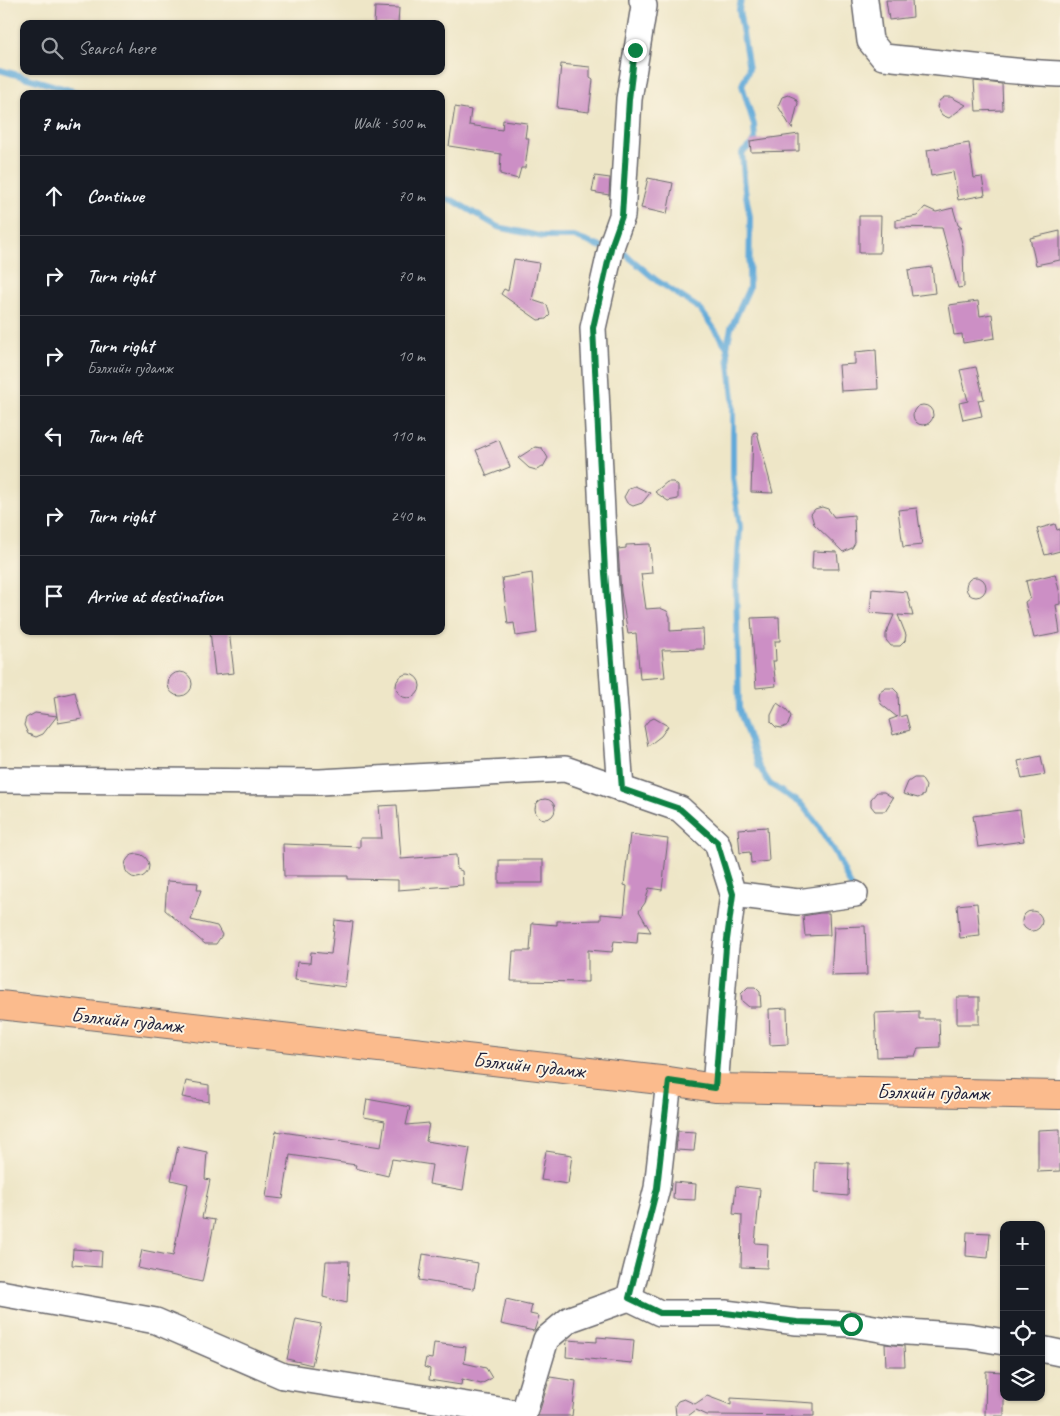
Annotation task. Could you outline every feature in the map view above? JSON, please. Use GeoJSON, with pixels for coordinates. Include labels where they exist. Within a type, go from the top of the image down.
{"type":"FeatureCollection","features":[{"type":"Feature","properties":{"kind":"main road","name":"Бэлхийн гудамж"},"geometry":{"type":"LineString","coordinates":[[0,1005],[669,1081],[715,1088],[1060,1094]]}},
{"type":"Feature","properties":{"kind":"street"},"geometry":{"type":"LineString","coordinates":[[622,789],[605,573],[593,328],[612,244],[622,216],[629,99],[635,50],[644,6],[642,0]]}},
{"type":"Feature","properties":{"kind":"street"},"geometry":{"type":"LineString","coordinates":[[865,0],[870,40],[883,56],[962,64],[992,70],[1060,74]]}},
{"type":"Feature","properties":{"kind":"street"},"geometry":{"type":"LineString","coordinates":[[0,780],[320,782],[565,769],[680,809],[717,842],[733,894],[726,947],[715,1088]]}},
{"type":"Feature","properties":{"kind":"street"},"geometry":{"type":"LineString","coordinates":[[733,894],[798,902],[854,894]]}},
{"type":"Feature","properties":{"kind":"street"},"geometry":{"type":"LineString","coordinates":[[629,1298],[657,1188],[669,1081]]}},
{"type":"Feature","properties":{"kind":"street"},"geometry":{"type":"LineString","coordinates":[[0,1293],[156,1321],[283,1376],[524,1415],[546,1339],[570,1319],[629,1298],[660,1313],[725,1313],[797,1322],[851,1324],[892,1331],[969,1336],[1000,1341]]}},
{"type":"Feature","properties":{"kind":"street"},"geometry":{"type":"LineString","coordinates":[[1045,1350],[1060,1353]]}},
{"type":"Feature","properties":{"kind":"building"},"geometry":{"type":"Polygon","coordinates":[[[886,0],[912,0],[913,17],[889,20],[886,0]]]}},
{"type":"Feature","properties":{"kind":"building"},"geometry":{"type":"Polygon","coordinates":[[[375,7],[399,8],[398,20],[374,20],[375,7]]]}},
{"type":"Feature","properties":{"kind":"building"},"geometry":{"type":"Polygon","coordinates":[[[561,64],[590,67],[590,78],[593,80],[589,112],[557,108],[561,64]]]}},
{"type":"Feature","properties":{"kind":"building"},"geometry":{"type":"Polygon","coordinates":[[[974,81],[1002,84],[1003,110],[976,111],[974,81]]]}},
{"type":"Feature","properties":{"kind":"building"},"geometry":{"type":"Polygon","coordinates":[[[788,95],[795,98],[798,103],[792,129],[778,106],[782,97],[788,95]]]}},
{"type":"Feature","properties":{"kind":"building"},"geometry":{"type":"Polygon","coordinates":[[[944,97],[951,97],[966,105],[949,118],[942,115],[937,107],[939,101],[944,97]]]}},
{"type":"Feature","properties":{"kind":"building"},"geometry":{"type":"Polygon","coordinates":[[[455,107],[471,110],[469,125],[502,130],[503,120],[527,123],[525,138],[529,138],[525,168],[521,168],[518,179],[500,174],[501,154],[449,146],[455,107]]]}},
{"type":"Feature","properties":{"kind":"building"},"geometry":{"type":"Polygon","coordinates":[[[799,134],[799,151],[751,152],[750,141],[799,134]]]}},
{"type":"Feature","properties":{"kind":"building"},"geometry":{"type":"Polygon","coordinates":[[[969,143],[974,178],[982,177],[985,195],[958,200],[953,172],[931,176],[927,150],[969,143]]]}},
{"type":"Feature","properties":{"kind":"building"},"geometry":{"type":"Polygon","coordinates":[[[595,176],[610,178],[609,195],[592,192],[595,176]]]}},
{"type":"Feature","properties":{"kind":"building"},"geometry":{"type":"Polygon","coordinates":[[[648,178],[673,183],[667,214],[641,208],[648,178]]]}},
{"type":"Feature","properties":{"kind":"building"},"geometry":{"type":"Polygon","coordinates":[[[925,207],[936,212],[953,208],[958,225],[962,228],[958,228],[963,247],[964,287],[958,288],[942,228],[896,227],[896,220],[917,216],[925,207]]]}},
{"type":"Feature","properties":{"kind":"building"},"geometry":{"type":"Polygon","coordinates":[[[859,216],[881,216],[880,253],[859,253],[859,216]]]}},
{"type":"Feature","properties":{"kind":"building"},"geometry":{"type":"Polygon","coordinates":[[[1060,231],[1060,260],[1036,265],[1030,238],[1060,231]]]}},
{"type":"Feature","properties":{"kind":"building"},"geometry":{"type":"Polygon","coordinates":[[[514,259],[539,263],[532,300],[547,305],[550,315],[546,319],[538,320],[501,294],[504,289],[508,291],[514,259]]]}},
{"type":"Feature","properties":{"kind":"building"},"geometry":{"type":"Polygon","coordinates":[[[932,267],[935,293],[912,296],[908,270],[932,267]]]}},
{"type":"Feature","properties":{"kind":"building"},"geometry":{"type":"Polygon","coordinates":[[[978,301],[980,316],[992,314],[995,338],[963,343],[962,334],[954,335],[949,305],[978,301]]]}},
{"type":"Feature","properties":{"kind":"building"},"geometry":{"type":"Polygon","coordinates":[[[876,350],[878,389],[841,391],[839,365],[855,364],[855,352],[876,350]]]}},
{"type":"Feature","properties":{"kind":"building"},"geometry":{"type":"Polygon","coordinates":[[[976,367],[984,399],[978,400],[982,416],[963,420],[959,403],[968,401],[960,370],[976,367]]]}},
{"type":"Feature","properties":{"kind":"building"},"geometry":{"type":"Polygon","coordinates":[[[923,405],[930,408],[933,415],[930,422],[923,425],[916,422],[913,415],[916,408],[923,405]]]}},
{"type":"Feature","properties":{"kind":"building"},"geometry":{"type":"Polygon","coordinates":[[[757,432],[773,493],[751,492],[753,433],[757,432]]]}},
{"type":"Feature","properties":{"kind":"building"},"geometry":{"type":"Polygon","coordinates":[[[499,440],[510,467],[487,476],[476,450],[499,440]]]}},
{"type":"Feature","properties":{"kind":"building"},"geometry":{"type":"Polygon","coordinates":[[[535,447],[542,448],[548,458],[543,467],[536,470],[529,468],[518,458],[535,447]]]}},
{"type":"Feature","properties":{"kind":"building"},"geometry":{"type":"Polygon","coordinates":[[[667,482],[673,482],[678,486],[678,499],[668,501],[655,492],[667,482]]]}},
{"type":"Feature","properties":{"kind":"building"},"geometry":{"type":"Polygon","coordinates":[[[635,486],[650,493],[642,503],[633,506],[627,503],[624,497],[629,488],[635,486]]]}},
{"type":"Feature","properties":{"kind":"building"},"geometry":{"type":"Polygon","coordinates":[[[822,507],[828,509],[834,517],[854,515],[855,543],[852,548],[843,552],[814,524],[811,514],[815,509],[822,507]]]}},
{"type":"Feature","properties":{"kind":"building"},"geometry":{"type":"Polygon","coordinates":[[[917,508],[922,545],[903,547],[898,510],[917,508]]]}},
{"type":"Feature","properties":{"kind":"building"},"geometry":{"type":"Polygon","coordinates":[[[1055,524],[1057,530],[1060,529],[1060,551],[1045,555],[1037,529],[1055,524]]]}},
{"type":"Feature","properties":{"kind":"building"},"geometry":{"type":"Polygon","coordinates":[[[650,544],[652,573],[641,574],[646,609],[660,608],[667,611],[670,617],[670,631],[703,629],[704,649],[662,650],[665,677],[640,679],[636,633],[628,634],[621,592],[618,549],[626,548],[626,545],[650,544]]]}},
{"type":"Feature","properties":{"kind":"building"},"geometry":{"type":"Polygon","coordinates":[[[813,551],[837,552],[839,569],[812,569],[813,551]]]}},
{"type":"Feature","properties":{"kind":"building"},"geometry":{"type":"Polygon","coordinates":[[[532,573],[537,633],[516,636],[514,623],[508,624],[502,578],[532,573]]]}},
{"type":"Feature","properties":{"kind":"building"},"geometry":{"type":"Polygon","coordinates":[[[1055,574],[1060,594],[1060,604],[1056,605],[1060,633],[1034,638],[1025,602],[1030,598],[1026,581],[1055,574]]]}},
{"type":"Feature","properties":{"kind":"building"},"geometry":{"type":"Polygon","coordinates":[[[976,577],[983,580],[986,587],[983,594],[976,597],[969,594],[966,587],[969,580],[976,577]]]}},
{"type":"Feature","properties":{"kind":"building"},"geometry":{"type":"Polygon","coordinates":[[[872,589],[907,592],[913,616],[898,615],[906,635],[905,641],[900,646],[891,646],[886,640],[886,634],[894,615],[870,613],[872,589]]]}},
{"type":"Feature","properties":{"kind":"building"},"geometry":{"type":"Polygon","coordinates":[[[779,617],[780,641],[775,641],[776,661],[773,661],[776,686],[756,688],[751,618],[779,617]]]}},
{"type":"Feature","properties":{"kind":"building"},"geometry":{"type":"Polygon","coordinates":[[[210,635],[229,635],[234,673],[215,675],[210,635]]]}},
{"type":"Feature","properties":{"kind":"building"},"geometry":{"type":"Polygon","coordinates":[[[180,672],[188,676],[192,684],[188,692],[180,696],[172,692],[168,684],[172,676],[180,672]]]}},
{"type":"Feature","properties":{"kind":"building"},"geometry":{"type":"Polygon","coordinates":[[[408,674],[416,678],[420,686],[416,694],[408,698],[400,694],[396,686],[400,678],[408,674]]]}},
{"type":"Feature","properties":{"kind":"building"},"geometry":{"type":"Polygon","coordinates":[[[886,688],[893,688],[898,693],[899,717],[906,715],[910,730],[893,735],[889,720],[897,717],[881,704],[879,698],[880,692],[886,688]]]}},
{"type":"Feature","properties":{"kind":"building"},"geometry":{"type":"Polygon","coordinates":[[[75,692],[82,719],[58,723],[54,697],[75,692]]]}},
{"type":"Feature","properties":{"kind":"building"},"geometry":{"type":"Polygon","coordinates":[[[777,703],[787,710],[791,716],[788,725],[782,728],[776,727],[771,722],[771,715],[777,703]]]}},
{"type":"Feature","properties":{"kind":"building"},"geometry":{"type":"Polygon","coordinates":[[[35,713],[57,716],[43,734],[36,737],[28,734],[24,725],[26,718],[35,713]]]}},
{"type":"Feature","properties":{"kind":"building"},"geometry":{"type":"Polygon","coordinates":[[[654,718],[668,726],[661,736],[648,746],[644,726],[654,718]]]}},
{"type":"Feature","properties":{"kind":"building"},"geometry":{"type":"Polygon","coordinates":[[[1041,756],[1045,775],[1022,779],[1018,761],[1041,756]]]}},
{"type":"Feature","properties":{"kind":"building"},"geometry":{"type":"Polygon","coordinates":[[[914,778],[921,778],[926,786],[924,795],[918,798],[903,794],[908,782],[914,778]]]}},
{"type":"Feature","properties":{"kind":"building"},"geometry":{"type":"Polygon","coordinates":[[[877,792],[884,792],[893,798],[885,811],[875,811],[871,806],[871,799],[877,792]]]}},
{"type":"Feature","properties":{"kind":"building"},"geometry":{"type":"Polygon","coordinates":[[[545,799],[552,802],[555,809],[552,816],[545,819],[538,816],[535,809],[538,802],[545,799]]]}},
{"type":"Feature","properties":{"kind":"building"},"geometry":{"type":"Polygon","coordinates":[[[397,805],[401,859],[456,855],[457,869],[462,871],[463,885],[398,890],[398,880],[348,879],[348,876],[284,876],[283,844],[360,847],[360,838],[382,838],[379,806],[397,805]]]}},
{"type":"Feature","properties":{"kind":"building"},"geometry":{"type":"Polygon","coordinates":[[[1020,810],[1024,841],[978,847],[973,816],[1020,810]]]}},
{"type":"Feature","properties":{"kind":"building"},"geometry":{"type":"Polygon","coordinates":[[[767,827],[769,861],[751,863],[750,852],[740,853],[738,829],[767,827]]]}},
{"type":"Feature","properties":{"kind":"building"},"geometry":{"type":"Polygon","coordinates":[[[630,834],[668,839],[662,890],[649,888],[645,903],[639,911],[651,932],[638,931],[637,943],[614,941],[612,952],[588,950],[588,982],[511,981],[513,951],[530,951],[532,923],[557,925],[557,921],[601,920],[601,914],[624,916],[627,886],[624,885],[630,834]]]}},
{"type":"Feature","properties":{"kind":"building"},"geometry":{"type":"Polygon","coordinates":[[[137,854],[146,857],[149,866],[146,875],[137,878],[128,875],[125,866],[128,857],[137,854]]]}},
{"type":"Feature","properties":{"kind":"building"},"geometry":{"type":"Polygon","coordinates":[[[499,860],[543,860],[543,883],[499,883],[499,860]]]}},
{"type":"Feature","properties":{"kind":"building"},"geometry":{"type":"Polygon","coordinates":[[[167,881],[198,883],[197,890],[201,890],[191,920],[217,926],[222,935],[216,944],[205,944],[165,910],[167,881]]]}},
{"type":"Feature","properties":{"kind":"building"},"geometry":{"type":"Polygon","coordinates":[[[977,903],[980,936],[960,938],[957,905],[977,903]]]}},
{"type":"Feature","properties":{"kind":"building"},"geometry":{"type":"Polygon","coordinates":[[[1032,911],[1039,914],[1042,921],[1039,928],[1032,931],[1025,928],[1022,921],[1025,914],[1032,911]]]}},
{"type":"Feature","properties":{"kind":"building"},"geometry":{"type":"Polygon","coordinates":[[[829,913],[830,935],[805,936],[803,916],[829,913]]]}},
{"type":"Feature","properties":{"kind":"building"},"geometry":{"type":"Polygon","coordinates":[[[335,920],[353,922],[345,987],[295,980],[297,962],[310,963],[311,952],[331,954],[335,920]]]}},
{"type":"Feature","properties":{"kind":"building"},"geometry":{"type":"Polygon","coordinates":[[[865,926],[867,975],[831,976],[834,927],[865,926]]]}},
{"type":"Feature","properties":{"kind":"building"},"geometry":{"type":"Polygon","coordinates":[[[748,987],[755,987],[760,992],[761,1007],[749,1007],[742,1001],[741,994],[748,987]]]}},
{"type":"Feature","properties":{"kind":"building"},"geometry":{"type":"Polygon","coordinates":[[[957,997],[979,997],[979,1024],[957,1024],[957,997]]]}},
{"type":"Feature","properties":{"kind":"building"},"geometry":{"type":"Polygon","coordinates":[[[787,1008],[788,1044],[770,1045],[769,1009],[787,1008]]]}},
{"type":"Feature","properties":{"kind":"building"},"geometry":{"type":"Polygon","coordinates":[[[919,1011],[919,1019],[939,1019],[940,1047],[918,1048],[915,1056],[877,1057],[875,1013],[919,1011]]]}},
{"type":"Feature","properties":{"kind":"building"},"geometry":{"type":"Polygon","coordinates":[[[186,1081],[209,1085],[209,1102],[182,1097],[186,1081]]]}},
{"type":"Feature","properties":{"kind":"building"},"geometry":{"type":"Polygon","coordinates":[[[367,1099],[410,1107],[406,1125],[429,1123],[426,1141],[470,1148],[463,1190],[429,1184],[432,1165],[392,1159],[388,1176],[355,1168],[356,1165],[290,1155],[283,1199],[266,1197],[276,1131],[381,1147],[385,1121],[364,1117],[367,1099]]]}},
{"type":"Feature","properties":{"kind":"building"},"geometry":{"type":"Polygon","coordinates":[[[1060,1129],[1060,1171],[1038,1172],[1038,1130],[1060,1129]]]}},
{"type":"Feature","properties":{"kind":"building"},"geometry":{"type":"Polygon","coordinates":[[[678,1131],[696,1132],[694,1151],[676,1150],[678,1131]]]}},
{"type":"Feature","properties":{"kind":"building"},"geometry":{"type":"Polygon","coordinates":[[[178,1146],[207,1152],[205,1179],[210,1180],[202,1218],[215,1220],[202,1282],[138,1268],[142,1250],[173,1256],[188,1184],[171,1180],[178,1146]]]}},
{"type":"Feature","properties":{"kind":"building"},"geometry":{"type":"Polygon","coordinates":[[[546,1151],[572,1155],[568,1184],[541,1180],[546,1151]]]}},
{"type":"Feature","properties":{"kind":"building"},"geometry":{"type":"Polygon","coordinates":[[[815,1162],[849,1163],[848,1196],[814,1193],[815,1162]]]}},
{"type":"Feature","properties":{"kind":"building"},"geometry":{"type":"Polygon","coordinates":[[[674,1182],[696,1184],[695,1200],[673,1199],[674,1182]]]}},
{"type":"Feature","properties":{"kind":"building"},"geometry":{"type":"Polygon","coordinates":[[[736,1186],[760,1189],[755,1243],[768,1244],[767,1268],[741,1267],[742,1215],[733,1214],[736,1186]]]}},
{"type":"Feature","properties":{"kind":"building"},"geometry":{"type":"Polygon","coordinates":[[[967,1232],[990,1233],[988,1258],[966,1256],[967,1232]]]}},
{"type":"Feature","properties":{"kind":"building"},"geometry":{"type":"Polygon","coordinates":[[[73,1249],[102,1251],[101,1267],[72,1265],[73,1249]]]}},
{"type":"Feature","properties":{"kind":"building"},"geometry":{"type":"Polygon","coordinates":[[[423,1254],[478,1263],[474,1289],[419,1280],[423,1254]]]}},
{"type":"Feature","properties":{"kind":"building"},"geometry":{"type":"Polygon","coordinates":[[[326,1261],[349,1261],[347,1303],[323,1297],[326,1261]]]}},
{"type":"Feature","properties":{"kind":"building"},"geometry":{"type":"Polygon","coordinates":[[[506,1299],[532,1305],[530,1314],[539,1316],[534,1331],[501,1324],[506,1299]]]}},
{"type":"Feature","properties":{"kind":"building"},"geometry":{"type":"Polygon","coordinates":[[[296,1319],[321,1324],[312,1365],[287,1359],[296,1319]]]}},
{"type":"Feature","properties":{"kind":"building"},"geometry":{"type":"Polygon","coordinates":[[[597,1337],[634,1340],[632,1363],[566,1357],[567,1340],[597,1342],[597,1337]]]}},
{"type":"Feature","properties":{"kind":"building"},"geometry":{"type":"Polygon","coordinates":[[[434,1343],[466,1347],[464,1363],[486,1368],[492,1378],[481,1384],[462,1379],[461,1385],[429,1380],[430,1369],[424,1367],[426,1358],[432,1359],[434,1343]]]}},
{"type":"Feature","properties":{"kind":"building"},"geometry":{"type":"Polygon","coordinates":[[[885,1344],[904,1346],[905,1366],[886,1366],[885,1344]]]}},
{"type":"Feature","properties":{"kind":"building"},"geometry":{"type":"Polygon","coordinates":[[[986,1371],[1000,1372],[1000,1401],[1004,1401],[1004,1416],[985,1416],[986,1371]]]}},
{"type":"Feature","properties":{"kind":"building"},"geometry":{"type":"Polygon","coordinates":[[[550,1377],[576,1381],[572,1416],[538,1416],[550,1377]]]}},
{"type":"Feature","properties":{"kind":"building"},"geometry":{"type":"Polygon","coordinates":[[[707,1396],[731,1405],[731,1398],[814,1403],[814,1416],[707,1415],[696,1410],[688,1416],[676,1416],[675,1405],[678,1401],[684,1399],[695,1404],[707,1396]]]}},
{"type":"Feature","properties":{"kind":"waterway"},"geometry":{"type":"LineString","coordinates":[[741,0],[739,10],[749,69],[742,85],[754,125],[755,141],[742,153],[745,190],[750,217],[749,288],[731,328],[727,347],[733,398],[733,477],[740,527],[736,585],[739,709],[758,765],[770,784],[802,805],[817,824],[836,854],[852,889]]}},
{"type":"Feature","properties":{"kind":"waterway"},"geometry":{"type":"LineString","coordinates":[[0,70],[69,90]]}},
{"type":"Feature","properties":{"kind":"waterway"},"geometry":{"type":"LineString","coordinates":[[445,199],[454,201],[498,227],[543,237],[574,237],[607,249]]}},
{"type":"Feature","properties":{"kind":"waterway"},"geometry":{"type":"LineString","coordinates":[[617,247],[656,280],[700,309],[727,347]]}},
{"type":"Feature","properties":{"kind":"route"},"geometry":{"type":"LineString","coordinates":[[635,50],[629,99],[622,216],[612,244],[593,328],[605,573],[622,789],[680,809],[717,842],[733,894],[726,947],[715,1088],[669,1081],[657,1188],[629,1298],[660,1313],[725,1313],[797,1322],[851,1324]]}}]}
